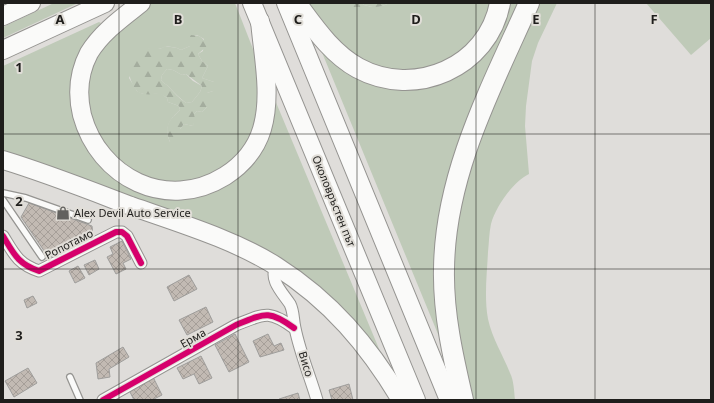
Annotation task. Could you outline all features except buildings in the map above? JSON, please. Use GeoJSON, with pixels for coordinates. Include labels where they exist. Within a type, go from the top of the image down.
{"type":"FeatureCollection","features":[{"type":"Feature","properties":{"kind":"highway"},"geometry":{"type":"LineString","coordinates":[[3,16],[31,3]]}},
{"type":"Feature","properties":{"kind":"highway"},"geometry":{"type":"LineString","coordinates":[[3,50],[105,3]]}},
{"type":"Feature","properties":{"kind":"highway"},"geometry":{"type":"LineString","coordinates":[[141,3],[106,31],[89,54],[82,69],[79,94],[80,108],[84,121],[91,139],[101,154],[110,165],[122,174],[147,187],[179,190],[194,188],[217,181],[233,171],[248,156],[262,130],[265,115],[266,101],[260,21]]}},
{"type":"Feature","properties":{"kind":"highway","name":"Околовръстен път"},"geometry":{"type":"LineString","coordinates":[[252,3],[416,400]]}},
{"type":"Feature","properties":{"kind":"highway"},"geometry":{"type":"LineString","coordinates":[[286,3],[448,400]]}},
{"type":"Feature","properties":{"kind":"highway"},"geometry":{"type":"LineString","coordinates":[[296,3],[326,43],[340,56],[369,73],[381,77],[410,80],[428,78],[443,73],[474,53],[483,43],[491,30],[497,16],[500,3]]}},
{"type":"Feature","properties":{"kind":"highway"},"geometry":{"type":"LineString","coordinates":[[463,400],[448,328],[445,304],[444,269],[446,238],[450,212],[456,181],[464,155],[483,106],[529,3]]}},
{"type":"Feature","properties":{"kind":"highway"},"geometry":{"type":"LineString","coordinates":[[3,160],[206,233],[251,252],[276,266],[310,290],[346,324],[372,357],[401,400]]}},
{"type":"Feature","properties":{"kind":"street","name":"Ропотамо"},"geometry":{"type":"LineString","coordinates":[[3,236],[19,261],[28,267],[40,271],[116,232],[122,232],[127,236],[141,263]]}},
{"type":"Feature","properties":{"kind":"street","name":"Висо"},"geometry":{"type":"LineString","coordinates":[[276,266],[273,275],[276,284],[291,306],[294,328],[317,400]]}},
{"type":"Feature","properties":{"kind":"street","name":"Ерма"},"geometry":{"type":"LineString","coordinates":[[103,400],[236,325],[270,314],[281,318],[294,328]]}},
{"type":"Feature","properties":{"kind":"lane"},"geometry":{"type":"LineString","coordinates":[[3,193],[26,198],[88,220]]}},
{"type":"Feature","properties":{"kind":"lane"},"geometry":{"type":"LineString","coordinates":[[3,200],[42,257]]}},
{"type":"Feature","properties":{"kind":"lane"},"geometry":{"type":"LineString","coordinates":[[70,377],[80,400]]}},
{"type":"Feature","properties":{"kind":"green space"},"geometry":{"type":"Polygon","coordinates":[[[54,3],[78,3],[3,38],[3,27],[54,3]]]}},
{"type":"Feature","properties":{"kind":"green space"},"geometry":{"type":"Polygon","coordinates":[[[152,3],[235,3],[253,49],[257,64],[260,94],[255,125],[245,146],[229,164],[206,177],[179,183],[153,181],[123,167],[97,136],[90,121],[87,79],[100,49],[138,13],[152,3]],[[197,35],[191,36],[190,46],[181,50],[166,46],[158,49],[143,48],[129,78],[137,91],[143,94],[160,93],[167,98],[168,102],[179,106],[180,110],[170,121],[167,132],[170,142],[184,124],[193,126],[194,114],[197,111],[202,112],[207,107],[207,93],[213,91],[214,82],[202,78],[208,66],[202,61],[198,54],[203,51],[204,39],[197,35]]]}},
{"type":"Feature","properties":{"kind":"green space"},"geometry":{"type":"Polygon","coordinates":[[[306,3],[363,3],[364,5],[380,7],[389,3],[493,3],[485,28],[452,59],[411,72],[374,67],[339,45],[306,3]]]}},
{"type":"Feature","properties":{"kind":"green space"},"geometry":{"type":"Polygon","coordinates":[[[343,3],[360,3],[361,8],[354,12],[350,11],[347,8],[348,5],[343,3]]]}},
{"type":"Feature","properties":{"kind":"green space"},"geometry":{"type":"Polygon","coordinates":[[[363,3],[389,3],[380,7],[374,7],[364,5],[363,3]]]}},
{"type":"Feature","properties":{"kind":"green space"},"geometry":{"type":"Polygon","coordinates":[[[507,3],[520,3],[473,112],[440,339],[321,50],[430,85],[507,3]]]}},
{"type":"Feature","properties":{"kind":"green space"},"geometry":{"type":"Polygon","coordinates":[[[536,3],[557,3],[538,43],[532,61],[525,126],[529,174],[511,189],[501,202],[493,217],[488,252],[486,302],[488,319],[495,340],[511,376],[514,386],[515,400],[473,400],[464,372],[451,295],[456,211],[463,181],[536,3]]]}},
{"type":"Feature","properties":{"kind":"green space"},"geometry":{"type":"Polygon","coordinates":[[[646,3],[711,3],[711,38],[691,55],[646,3]]]}},
{"type":"Feature","properties":{"kind":"green space"},"geometry":{"type":"Polygon","coordinates":[[[99,22],[101,23],[92,35],[73,87],[114,178],[217,188],[275,100],[382,356],[323,292],[3,153],[3,66],[99,22]]]}},
{"type":"Feature","properties":{"kind":"green space"},"geometry":{"type":"Polygon","coordinates":[[[191,35],[199,36],[207,46],[198,54],[202,61],[208,66],[202,78],[214,82],[216,87],[213,91],[207,93],[207,107],[202,112],[197,111],[194,114],[195,119],[193,126],[184,124],[180,129],[182,137],[177,141],[170,142],[167,132],[168,124],[180,110],[179,106],[168,102],[167,98],[160,94],[142,94],[138,92],[134,87],[129,73],[135,52],[142,48],[159,49],[165,46],[181,50],[190,46],[188,40],[191,35]],[[167,69],[162,75],[161,80],[186,103],[192,102],[200,92],[202,86],[186,74],[182,75],[173,70],[167,69]]]}},
{"type":"Feature","properties":{"kind":"green space"},"geometry":{"type":"Polygon","coordinates":[[[167,69],[173,70],[182,75],[186,74],[193,81],[202,86],[200,92],[192,102],[186,103],[161,80],[162,75],[167,69]]]}},
{"type":"Feature","properties":{"kind":"cycle path"},"geometry":{"type":"LineString","coordinates":[[3,236],[21,262],[39,271],[116,232],[122,232],[127,236],[141,263]]}},
{"type":"Feature","properties":{"kind":"cycle path"},"geometry":{"type":"LineString","coordinates":[[103,400],[236,325],[253,318],[266,315],[272,316],[294,328]]}},
{"type":"Feature","properties":{"kind":"place","name":"Alex Devil Auto Service"},"geometry":{"type":"Point","coordinates":[63,213]}}]}
